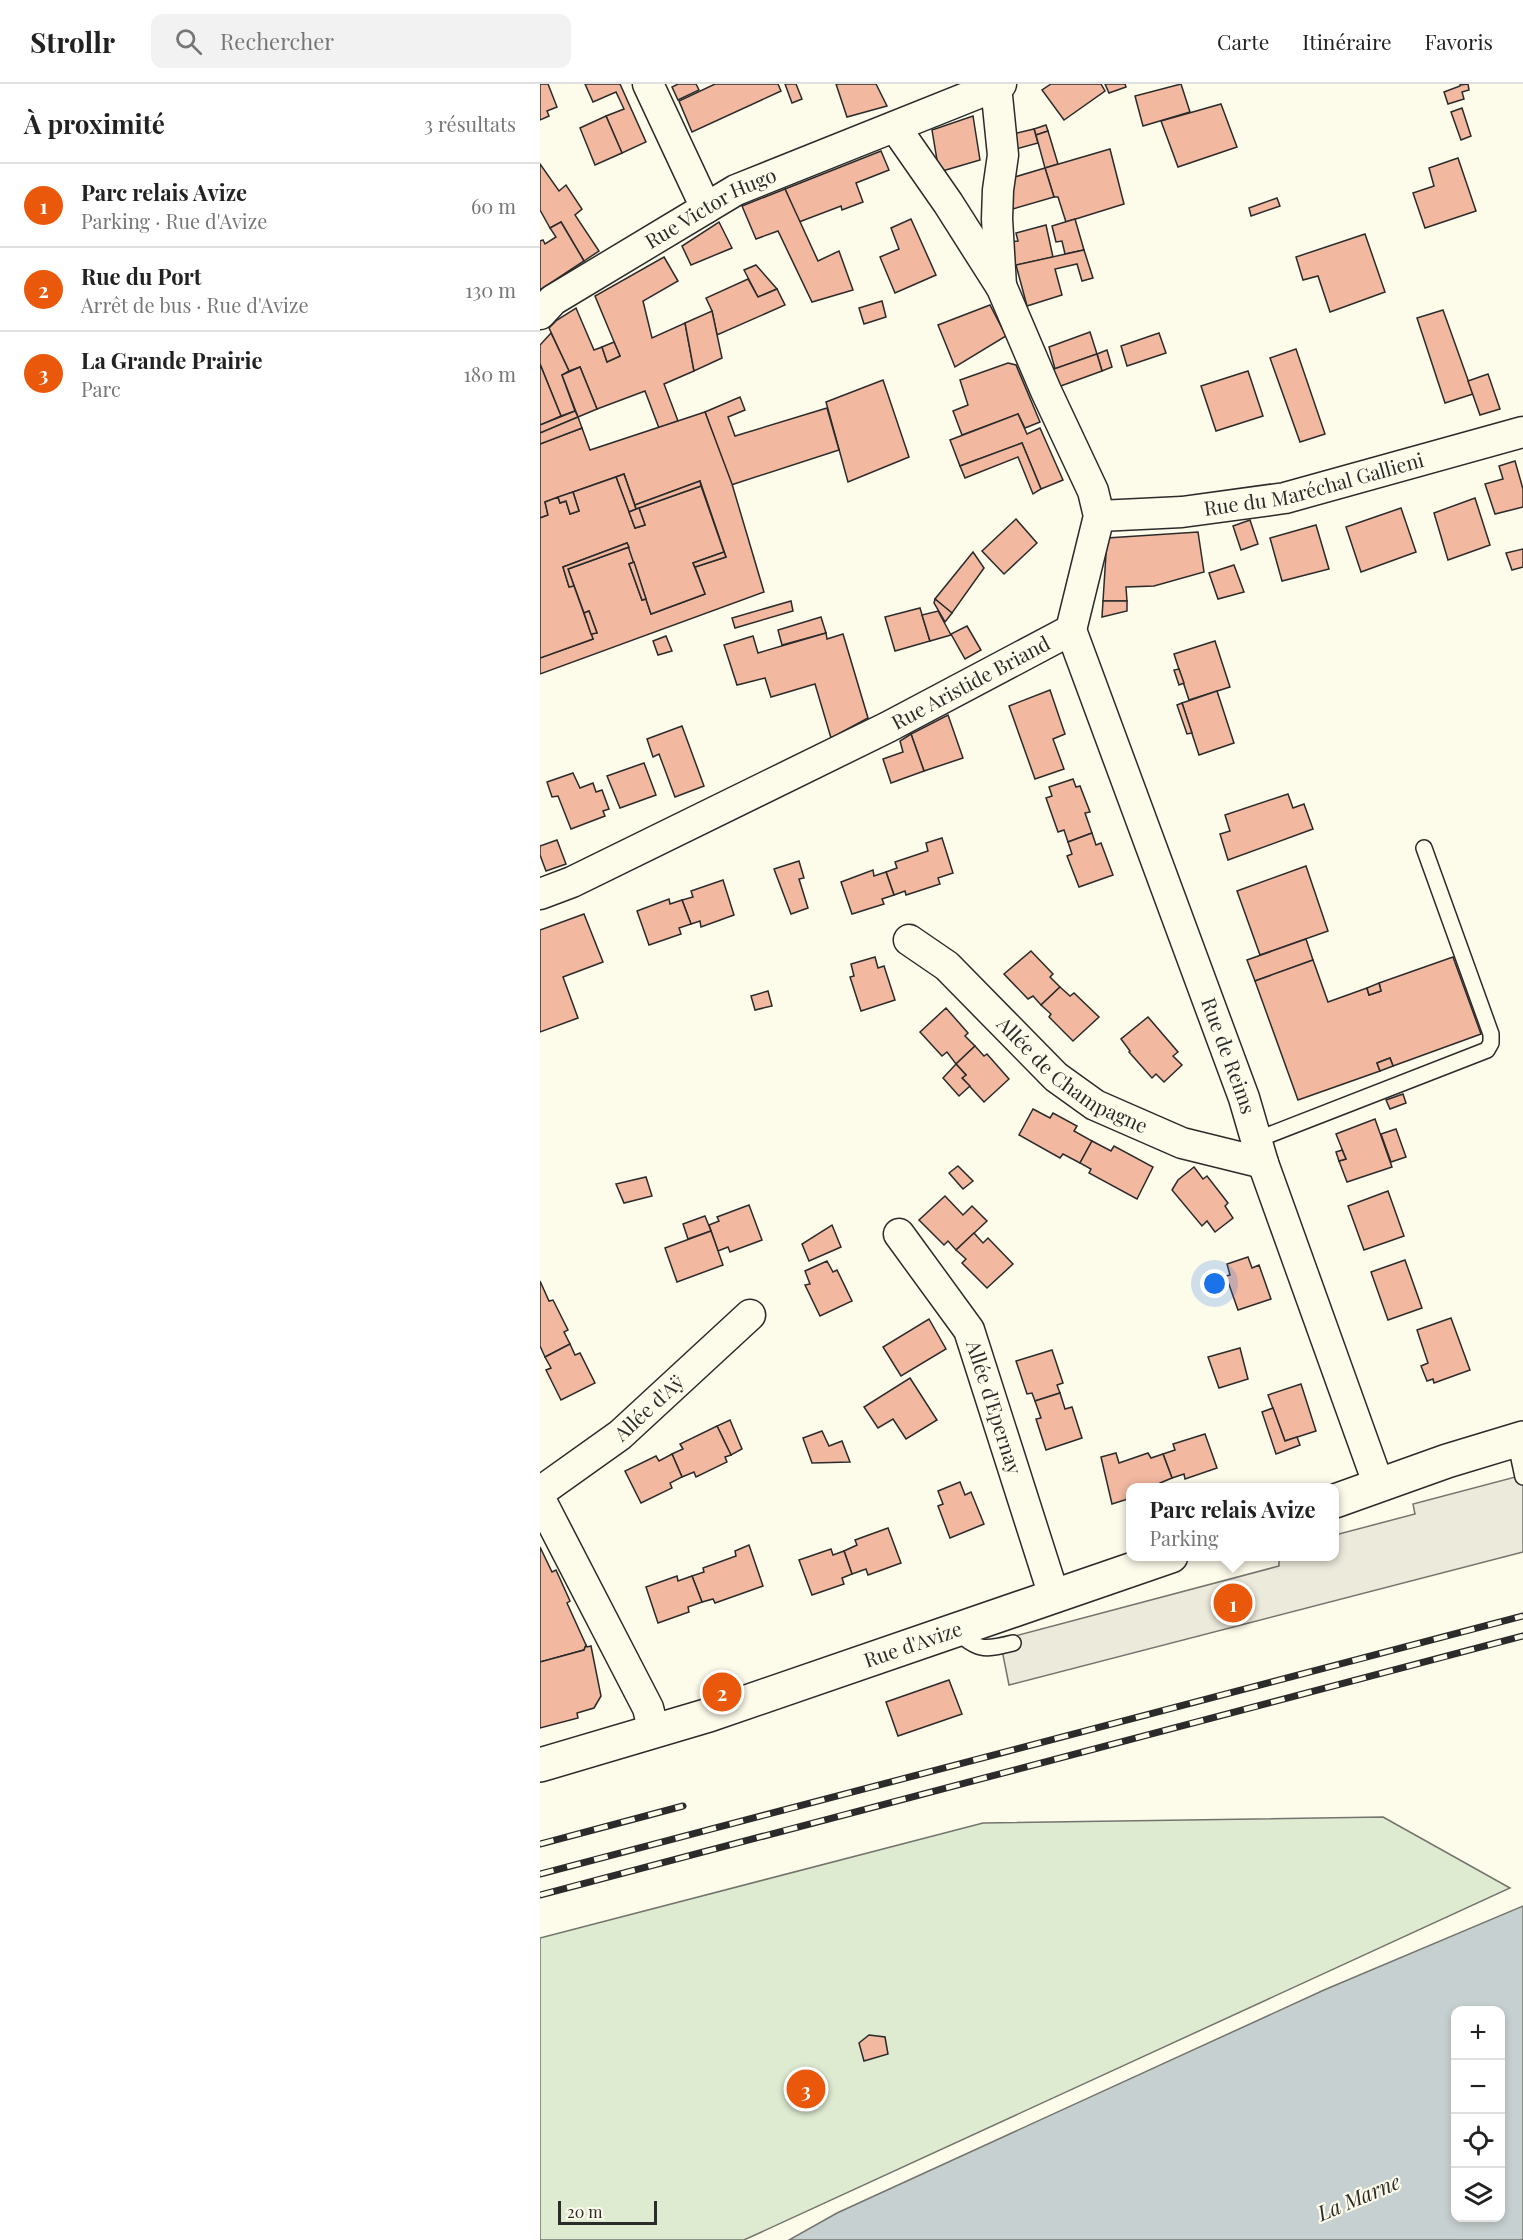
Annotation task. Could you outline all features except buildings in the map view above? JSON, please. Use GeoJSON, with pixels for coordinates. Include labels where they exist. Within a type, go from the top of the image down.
{"type":"FeatureCollection","features":[{"type":"Feature","properties":{"kind":"street"},"geometry":{"type":"LineString","coordinates":[[648,84],[706,208]]}},
{"type":"Feature","properties":{"kind":"street"},"geometry":{"type":"LineString","coordinates":[[998,85],[1003,155],[998,190],[1002,288]]}},
{"type":"Feature","properties":{"kind":"street","name":"Rue Victor Hugo"},"geometry":{"type":"LineString","coordinates":[[540,314],[554,300],[736,190],[998,85]]}},
{"type":"Feature","properties":{"kind":"street"},"geometry":{"type":"LineString","coordinates":[[895,127],[948,203],[1002,288],[1046,391],[1093,491],[1100,516]]}},
{"type":"Feature","properties":{"kind":"street","name":"Rue du Maréchal Gallieni"},"geometry":{"type":"LineString","coordinates":[[1100,516],[1182,512],[1285,498],[1523,432]]}},
{"type":"Feature","properties":{"kind":"street","name":"Rue Aristide Briand"},"geometry":{"type":"LineString","coordinates":[[540,894],[572,882],[888,727],[1071,630],[1100,516]]}},
{"type":"Feature","properties":{"kind":"street","name":"Rue de Reims"},"geometry":{"type":"LineString","coordinates":[[1071,630],[1240,1087],[1260,1151],[1379,1486]]}},
{"type":"Feature","properties":{"kind":"street","name":"Allée de Champagne"},"geometry":{"type":"LineString","coordinates":[[909,940],[947,966],[1056,1077],[1095,1106],[1182,1143],[1260,1151]]}},
{"type":"Feature","properties":{"kind":"street","name":"Allée d'Epernay"},"geometry":{"type":"LineString","coordinates":[[899,1234],[969,1330],[1054,1596]]}},
{"type":"Feature","properties":{"kind":"street","name":"Allée d'Aÿ"},"geometry":{"type":"LineString","coordinates":[[540,1492],[620,1435],[750,1315]]}},
{"type":"Feature","properties":{"kind":"street"},"geometry":{"type":"LineString","coordinates":[[1339,1500],[1519,1439]]}},
{"type":"Feature","properties":{"kind":"street"},"geometry":{"type":"LineString","coordinates":[[540,1499],[648,1708],[654,1732]]}},
{"type":"Feature","properties":{"kind":"street","name":"Rue d'Avize"},"geometry":{"type":"LineString","coordinates":[[540,1765],[709,1715],[1159,1561]]}},
{"type":"Feature","properties":{"kind":"lane"},"geometry":{"type":"LineString","coordinates":[[1260,1151],[1487,1050],[1491,1043],[1491,1034],[1424,849]]}},
{"type":"Feature","properties":{"kind":"lane"},"geometry":{"type":"LineString","coordinates":[[1519,1439],[1523,1477]]}},
{"type":"Feature","properties":{"kind":"lane"},"geometry":{"type":"LineString","coordinates":[[954,1630],[975,1647],[991,1648],[1013,1643]]}},
{"type":"Feature","properties":{"kind":"green space"},"geometry":{"type":"Polygon","coordinates":[[[1383,1817],[1510,1888],[744,2240],[540,2240],[540,1938],[983,1823],[1383,1817]]]}},
{"type":"Feature","properties":{"kind":"shaded area"},"geometry":{"type":"Polygon","coordinates":[[[1523,1475],[1523,1552],[1009,1685],[1000,1640],[1279,1566],[1279,1561],[1339,1561],[1339,1534],[1415,1514],[1413,1504],[1523,1475]]]}},
{"type":"Feature","properties":{"kind":"water","name":"La Marne"},"geometry":{"type":"Polygon","coordinates":[[[1523,1906],[1523,2239],[1521,2240],[789,2240],[837,2213],[1324,1990],[1523,1906]]]}},
{"type":"Feature","properties":{"kind":"railway"},"geometry":{"type":"LineString","coordinates":[[540,1874],[1523,1616]]}},
{"type":"Feature","properties":{"kind":"railway"},"geometry":{"type":"LineString","coordinates":[[540,1895],[1523,1636]]}},
{"type":"Feature","properties":{"kind":"railway"},"geometry":{"type":"LineString","coordinates":[[540,1844],[683,1806]]}},
{"type":"Feature","properties":{"kind":"place","name":"Parc relais Avize"},"geometry":{"type":"Point","coordinates":[1233,1603]}},
{"type":"Feature","properties":{"kind":"place","name":"Rue du Port"},"geometry":{"type":"Point","coordinates":[722,1692]}},
{"type":"Feature","properties":{"kind":"place","name":"La Grande Prairie"},"geometry":{"type":"Point","coordinates":[806,2089]}}]}
